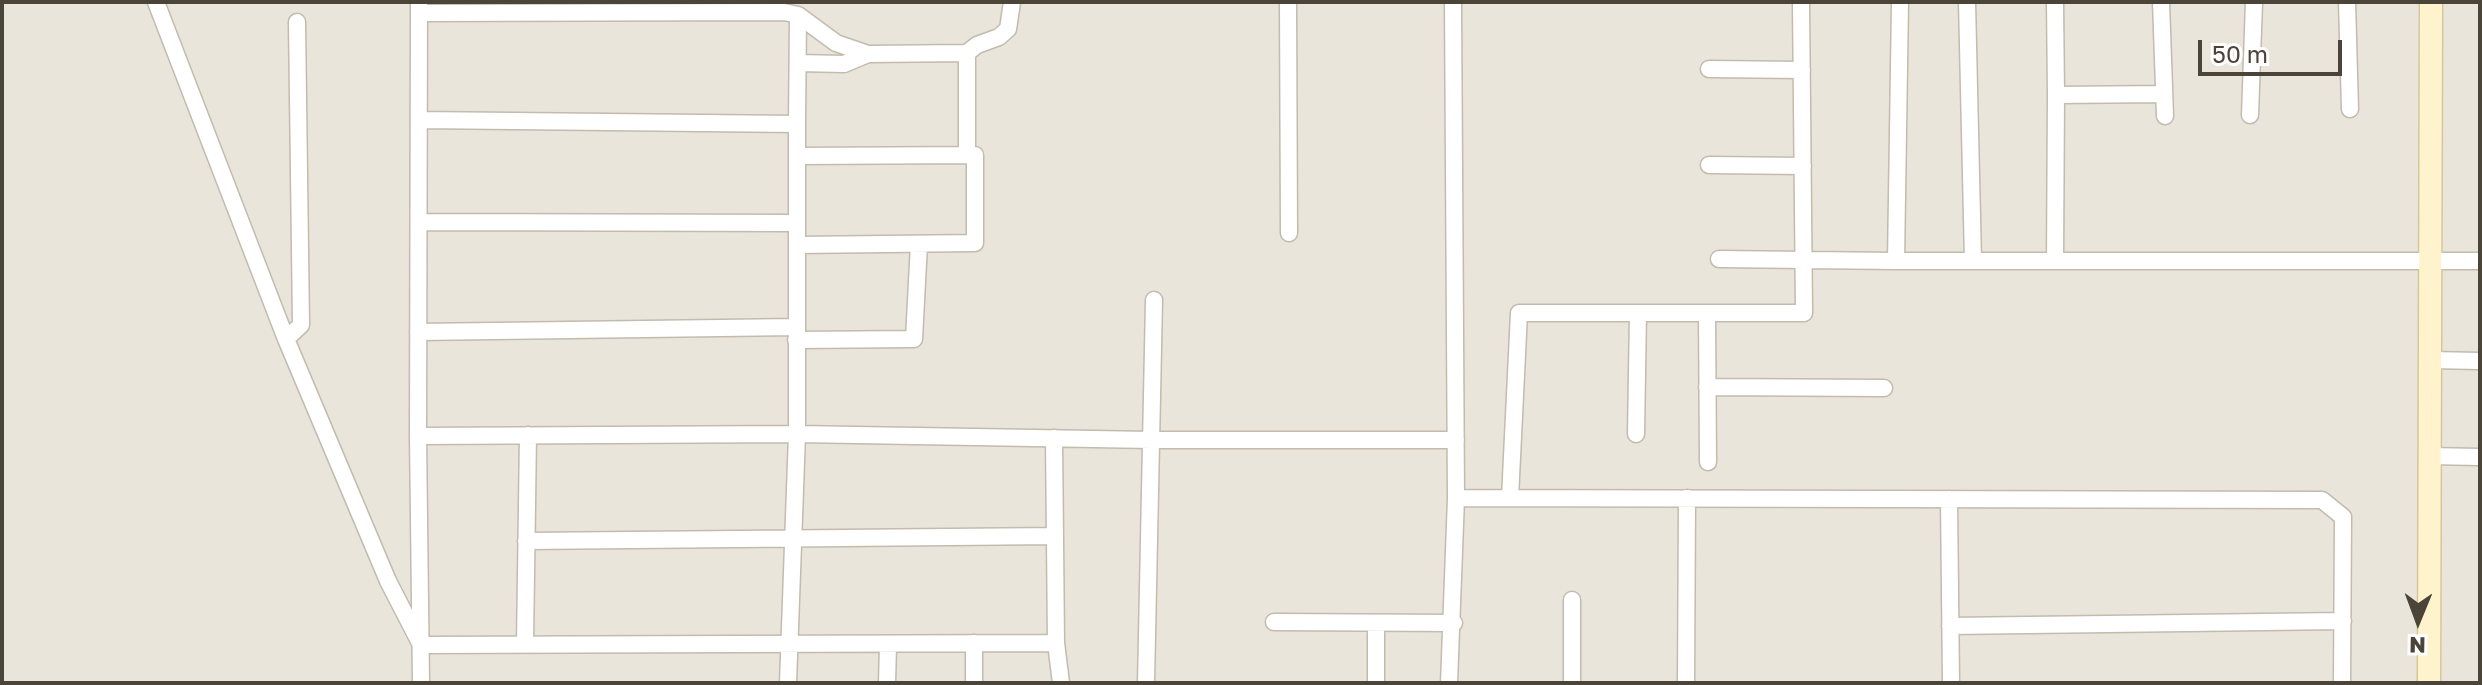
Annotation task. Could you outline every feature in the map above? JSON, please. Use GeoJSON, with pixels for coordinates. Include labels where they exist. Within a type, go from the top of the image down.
{"type":"FeatureCollection","features":[{"type":"Feature","properties":{"kind":"street"},"geometry":{"type":"LineString","coordinates":[[156,2],[286,339],[388,581],[421,645]]}},
{"type":"Feature","properties":{"kind":"street"},"geometry":{"type":"LineString","coordinates":[[421,683],[419,8],[624,7],[784,12],[798,15],[836,43],[868,54],[967,53],[1008,29],[1012,2]]}},
{"type":"Feature","properties":{"kind":"street"},"geometry":{"type":"LineString","coordinates":[[1288,2],[1289,233]]}},
{"type":"Feature","properties":{"kind":"street"},"geometry":{"type":"LineString","coordinates":[[1449,683],[1448,656],[1454,623],[1456,498],[1453,2]]}},
{"type":"Feature","properties":{"kind":"street"},"geometry":{"type":"LineString","coordinates":[[1510,498],[1519,313],[1804,313],[1801,2]]}},
{"type":"Feature","properties":{"kind":"street"},"geometry":{"type":"LineString","coordinates":[[1896,261],[1900,2]]}},
{"type":"Feature","properties":{"kind":"street"},"geometry":{"type":"LineString","coordinates":[[1967,2],[1973,261]]}},
{"type":"Feature","properties":{"kind":"street"},"geometry":{"type":"LineString","coordinates":[[2055,2],[2055,261]]}},
{"type":"Feature","properties":{"kind":"street"},"geometry":{"type":"LineString","coordinates":[[2161,2],[2165,116]]}},
{"type":"Feature","properties":{"kind":"street"},"geometry":{"type":"LineString","coordinates":[[2250,115],[2254,2]]}},
{"type":"Feature","properties":{"kind":"street"},"geometry":{"type":"LineString","coordinates":[[2347,2],[2350,109]]}},
{"type":"Feature","properties":{"kind":"street"},"geometry":{"type":"LineString","coordinates":[[2429,683],[2431,2]]}},
{"type":"Feature","properties":{"kind":"street"},"geometry":{"type":"LineString","coordinates":[[788,683],[797,434],[798,15]]}},
{"type":"Feature","properties":{"kind":"street"},"geometry":{"type":"LineString","coordinates":[[286,339],[301,325],[297,22]]}},
{"type":"Feature","properties":{"kind":"street"},"geometry":{"type":"LineString","coordinates":[[967,53],[967,155]]}},
{"type":"Feature","properties":{"kind":"street"},"geometry":{"type":"LineString","coordinates":[[798,63],[844,64],[868,54]]}},
{"type":"Feature","properties":{"kind":"street"},"geometry":{"type":"LineString","coordinates":[[1709,69],[1802,70]]}},
{"type":"Feature","properties":{"kind":"street"},"geometry":{"type":"LineString","coordinates":[[2056,95],[2164,94]]}},
{"type":"Feature","properties":{"kind":"street"},"geometry":{"type":"LineString","coordinates":[[419,120],[797,124]]}},
{"type":"Feature","properties":{"kind":"street"},"geometry":{"type":"LineString","coordinates":[[797,245],[975,243],[975,155],[798,156]]}},
{"type":"Feature","properties":{"kind":"street"},"geometry":{"type":"LineString","coordinates":[[1709,165],[1803,166]]}},
{"type":"Feature","properties":{"kind":"street"},"geometry":{"type":"LineString","coordinates":[[419,222],[797,223]]}},
{"type":"Feature","properties":{"kind":"street"},"geometry":{"type":"LineString","coordinates":[[418,332],[796,333],[914,339],[919,244]]}},
{"type":"Feature","properties":{"kind":"street"},"geometry":{"type":"LineString","coordinates":[[1719,259],[2480,261]]}},
{"type":"Feature","properties":{"kind":"street"},"geometry":{"type":"LineString","coordinates":[[1146,683],[1154,300]]}},
{"type":"Feature","properties":{"kind":"street"},"geometry":{"type":"LineString","coordinates":[[1636,434],[1638,313]]}},
{"type":"Feature","properties":{"kind":"street"},"geometry":{"type":"LineString","coordinates":[[1707,313],[1708,462]]}},
{"type":"Feature","properties":{"kind":"street"},"geometry":{"type":"LineString","coordinates":[[2430,360],[2480,361]]}},
{"type":"Feature","properties":{"kind":"street"},"geometry":{"type":"LineString","coordinates":[[1707,387],[1884,388]]}},
{"type":"Feature","properties":{"kind":"street"},"geometry":{"type":"LineString","coordinates":[[418,436],[797,434],[1152,440],[1456,440]]}},
{"type":"Feature","properties":{"kind":"street"},"geometry":{"type":"LineString","coordinates":[[525,644],[528,435]]}},
{"type":"Feature","properties":{"kind":"street"},"geometry":{"type":"LineString","coordinates":[[1054,438],[1056,643],[1061,683]]}},
{"type":"Feature","properties":{"kind":"street"},"geometry":{"type":"LineString","coordinates":[[2429,456],[2480,457]]}},
{"type":"Feature","properties":{"kind":"street"},"geometry":{"type":"LineString","coordinates":[[1456,498],[2322,500],[2343,517],[2342,683]]}},
{"type":"Feature","properties":{"kind":"street"},"geometry":{"type":"LineString","coordinates":[[1686,683],[1687,498]]}},
{"type":"Feature","properties":{"kind":"street"},"geometry":{"type":"LineString","coordinates":[[1949,499],[1951,683]]}},
{"type":"Feature","properties":{"kind":"street"},"geometry":{"type":"LineString","coordinates":[[526,541],[1055,536]]}},
{"type":"Feature","properties":{"kind":"street"},"geometry":{"type":"LineString","coordinates":[[1572,600],[1572,683]]}},
{"type":"Feature","properties":{"kind":"street"},"geometry":{"type":"LineString","coordinates":[[1950,626],[2343,621]]}},
{"type":"Feature","properties":{"kind":"street"},"geometry":{"type":"LineString","coordinates":[[1274,622],[1454,623]]}},
{"type":"Feature","properties":{"kind":"street"},"geometry":{"type":"LineString","coordinates":[[1376,624],[1376,683]]}},
{"type":"Feature","properties":{"kind":"street"},"geometry":{"type":"LineString","coordinates":[[974,643],[974,683]]}},
{"type":"Feature","properties":{"kind":"street"},"geometry":{"type":"LineString","coordinates":[[421,645],[1056,643]]}},
{"type":"Feature","properties":{"kind":"street"},"geometry":{"type":"LineString","coordinates":[[887,683],[888,645]]}},
{"type":"Feature","properties":{"kind":"shaded area"},"geometry":{"type":"Polygon","coordinates":[[[2,2],[2480,2],[2480,683],[2,683],[2,2]]]}}]}
